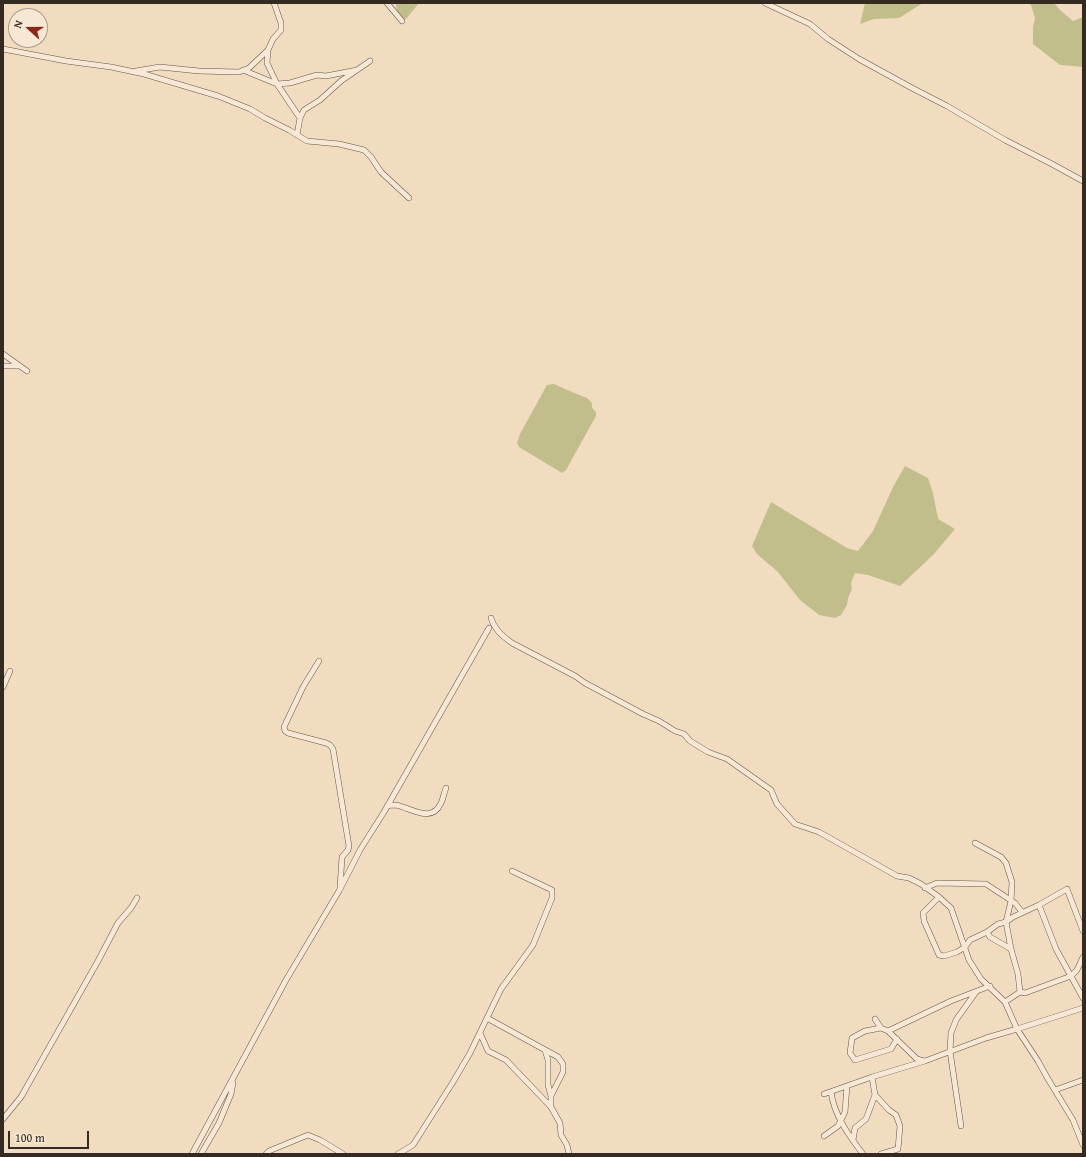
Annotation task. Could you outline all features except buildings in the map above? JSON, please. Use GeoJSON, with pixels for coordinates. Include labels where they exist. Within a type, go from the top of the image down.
{"type":"FeatureCollection","features":[{"type":"Feature","properties":{"kind":"street"},"geometry":{"type":"LineString","coordinates":[[274,3],[281,23],[281,30],[273,40],[268,50],[266,63],[277,84],[300,118]]}},
{"type":"Feature","properties":{"kind":"street"},"geometry":{"type":"LineString","coordinates":[[387,3],[402,21]]}},
{"type":"Feature","properties":{"kind":"street"},"geometry":{"type":"LineString","coordinates":[[765,3],[810,24],[828,39],[859,58],[947,106],[1005,140],[1083,181]]}},
{"type":"Feature","properties":{"kind":"street"},"geometry":{"type":"LineString","coordinates":[[3,48],[66,61],[112,67],[144,74],[218,96],[250,109],[307,141],[338,144],[364,150],[372,157],[381,172],[409,198]]}},
{"type":"Feature","properties":{"kind":"street"},"geometry":{"type":"LineString","coordinates":[[133,72],[160,67],[199,71],[239,72],[248,68],[268,50]]}},
{"type":"Feature","properties":{"kind":"street"},"geometry":{"type":"LineString","coordinates":[[297,135],[300,118],[304,110],[320,100],[341,81],[370,61]]}},
{"type":"Feature","properties":{"kind":"street"},"geometry":{"type":"LineString","coordinates":[[243,70],[277,84],[290,83],[317,75],[326,76],[357,70]]}},
{"type":"Feature","properties":{"kind":"street"},"geometry":{"type":"LineString","coordinates":[[3,354],[27,371]]}},
{"type":"Feature","properties":{"kind":"street"},"geometry":{"type":"LineString","coordinates":[[3,365],[8,358]]}},
{"type":"Feature","properties":{"kind":"street"},"geometry":{"type":"LineString","coordinates":[[3,365],[20,366]]}},
{"type":"Feature","properties":{"kind":"street"},"geometry":{"type":"LineString","coordinates":[[491,618],[492,622],[503,637],[512,643],[643,714],[659,720],[675,731],[684,734],[690,741],[708,752],[727,759],[741,768],[771,790],[777,804],[795,824],[819,832],[897,876],[909,878],[940,897],[951,908],[969,960],[981,979],[1005,1002],[1017,1029],[1073,1120],[1083,1145]]}},
{"type":"Feature","properties":{"kind":"street"},"geometry":{"type":"LineString","coordinates":[[192,1154],[286,980],[339,891],[360,850],[387,806],[489,628]]}},
{"type":"Feature","properties":{"kind":"street"},"geometry":{"type":"LineString","coordinates":[[319,661],[303,687],[284,727],[288,733],[330,745],[333,749],[349,846],[342,859],[339,891]]}},
{"type":"Feature","properties":{"kind":"street"},"geometry":{"type":"LineString","coordinates":[[3,687],[10,671]]}},
{"type":"Feature","properties":{"kind":"street"},"geometry":{"type":"LineString","coordinates":[[387,806],[394,805],[421,813],[431,814],[439,808],[442,803],[446,788]]}},
{"type":"Feature","properties":{"kind":"street"},"geometry":{"type":"LineString","coordinates":[[975,843],[1001,857],[1006,863],[1012,882],[1011,901],[1006,922],[1018,974],[1020,992]]}},
{"type":"Feature","properties":{"kind":"street"},"geometry":{"type":"LineString","coordinates":[[398,1154],[413,1145],[453,1082],[470,1053],[501,989],[533,945],[552,898],[552,890],[512,871]]}},
{"type":"Feature","properties":{"kind":"street"},"geometry":{"type":"LineString","coordinates":[[925,888],[937,883],[986,884],[1015,903],[1022,912]]}},
{"type":"Feature","properties":{"kind":"street"},"geometry":{"type":"LineString","coordinates":[[940,897],[923,913],[924,921],[939,955],[944,956],[958,952],[965,948],[970,940],[1067,889],[1083,931]]}},
{"type":"Feature","properties":{"kind":"street"},"geometry":{"type":"LineString","coordinates":[[3,1118],[21,1097],[118,923],[131,908],[137,898]]}},
{"type":"Feature","properties":{"kind":"street"},"geometry":{"type":"LineString","coordinates":[[1039,905],[1056,949],[1083,998]]}},
{"type":"Feature","properties":{"kind":"street"},"geometry":{"type":"LineString","coordinates":[[987,932],[990,937],[1011,949]]}},
{"type":"Feature","properties":{"kind":"street"},"geometry":{"type":"LineString","coordinates":[[1005,1002],[1020,992],[1025,993],[1071,976],[1078,970],[1083,957]]}},
{"type":"Feature","properties":{"kind":"street"},"geometry":{"type":"LineString","coordinates":[[888,1031],[951,1001],[990,986]]}},
{"type":"Feature","properties":{"kind":"street"},"geometry":{"type":"LineString","coordinates":[[961,1126],[950,1051],[951,1034],[956,1020],[976,992]]}},
{"type":"Feature","properties":{"kind":"street"},"geometry":{"type":"LineString","coordinates":[[863,1154],[841,1121],[832,1101],[824,1094],[872,1077],[925,1061],[986,1038],[1083,1008]]}},
{"type":"Feature","properties":{"kind":"street"},"geometry":{"type":"LineString","coordinates":[[487,1018],[558,1057],[563,1064],[563,1072],[552,1096],[551,1107]]}},
{"type":"Feature","properties":{"kind":"street"},"geometry":{"type":"LineString","coordinates":[[875,1019],[881,1028],[888,1031],[917,1059],[925,1061]]}},
{"type":"Feature","properties":{"kind":"street"},"geometry":{"type":"LineString","coordinates":[[881,1028],[865,1031],[852,1038],[850,1053],[855,1060],[891,1049],[896,1039]]}},
{"type":"Feature","properties":{"kind":"street"},"geometry":{"type":"LineString","coordinates":[[480,1033],[488,1051],[506,1060],[551,1107],[560,1123],[561,1135],[567,1145],[569,1154]]}},
{"type":"Feature","properties":{"kind":"street"},"geometry":{"type":"LineString","coordinates":[[545,1050],[548,1060],[548,1085],[552,1096]]}},
{"type":"Feature","properties":{"kind":"street"},"geometry":{"type":"LineString","coordinates":[[201,1154],[220,1123],[231,1094],[235,1075]]}},
{"type":"Feature","properties":{"kind":"street"},"geometry":{"type":"LineString","coordinates":[[853,1140],[855,1128],[866,1119],[875,1095],[872,1077]]}},
{"type":"Feature","properties":{"kind":"street"},"geometry":{"type":"LineString","coordinates":[[1055,1090],[1083,1080]]}},
{"type":"Feature","properties":{"kind":"street"},"geometry":{"type":"LineString","coordinates":[[824,1136],[838,1126],[846,1112],[847,1086]]}},
{"type":"Feature","properties":{"kind":"street"},"geometry":{"type":"LineString","coordinates":[[875,1095],[889,1110],[896,1115],[900,1126],[898,1151],[881,1154]]}},
{"type":"Feature","properties":{"kind":"street"},"geometry":{"type":"LineString","coordinates":[[266,1154],[269,1151],[308,1135],[320,1140],[343,1154]]}},
{"type":"Feature","properties":{"kind":"shaded area"},"geometry":{"type":"Polygon","coordinates":[[[396,3],[419,3],[406,19],[403,19],[397,14],[396,3]]]}},
{"type":"Feature","properties":{"kind":"shaded area"},"geometry":{"type":"Polygon","coordinates":[[[865,3],[923,3],[899,18],[874,19],[860,24],[865,3]]]}},
{"type":"Feature","properties":{"kind":"shaded area"},"geometry":{"type":"Polygon","coordinates":[[[1027,3],[1054,3],[1073,21],[1083,17],[1083,67],[1060,65],[1033,44],[1033,27],[1035,18],[1031,5],[1027,3]]]}},
{"type":"Feature","properties":{"kind":"shaded area"},"geometry":{"type":"Polygon","coordinates":[[[554,384],[587,398],[592,403],[592,408],[596,412],[596,416],[566,470],[562,473],[519,447],[517,443],[520,434],[547,385],[554,384]]]}},
{"type":"Feature","properties":{"kind":"shaded area"},"geometry":{"type":"Polygon","coordinates":[[[905,466],[928,478],[933,493],[938,519],[955,529],[933,555],[900,586],[868,575],[855,573],[851,583],[852,589],[847,605],[841,615],[835,618],[819,615],[800,600],[778,572],[757,554],[752,546],[771,502],[847,548],[858,551],[873,531],[893,487],[905,466]]]}}]}
